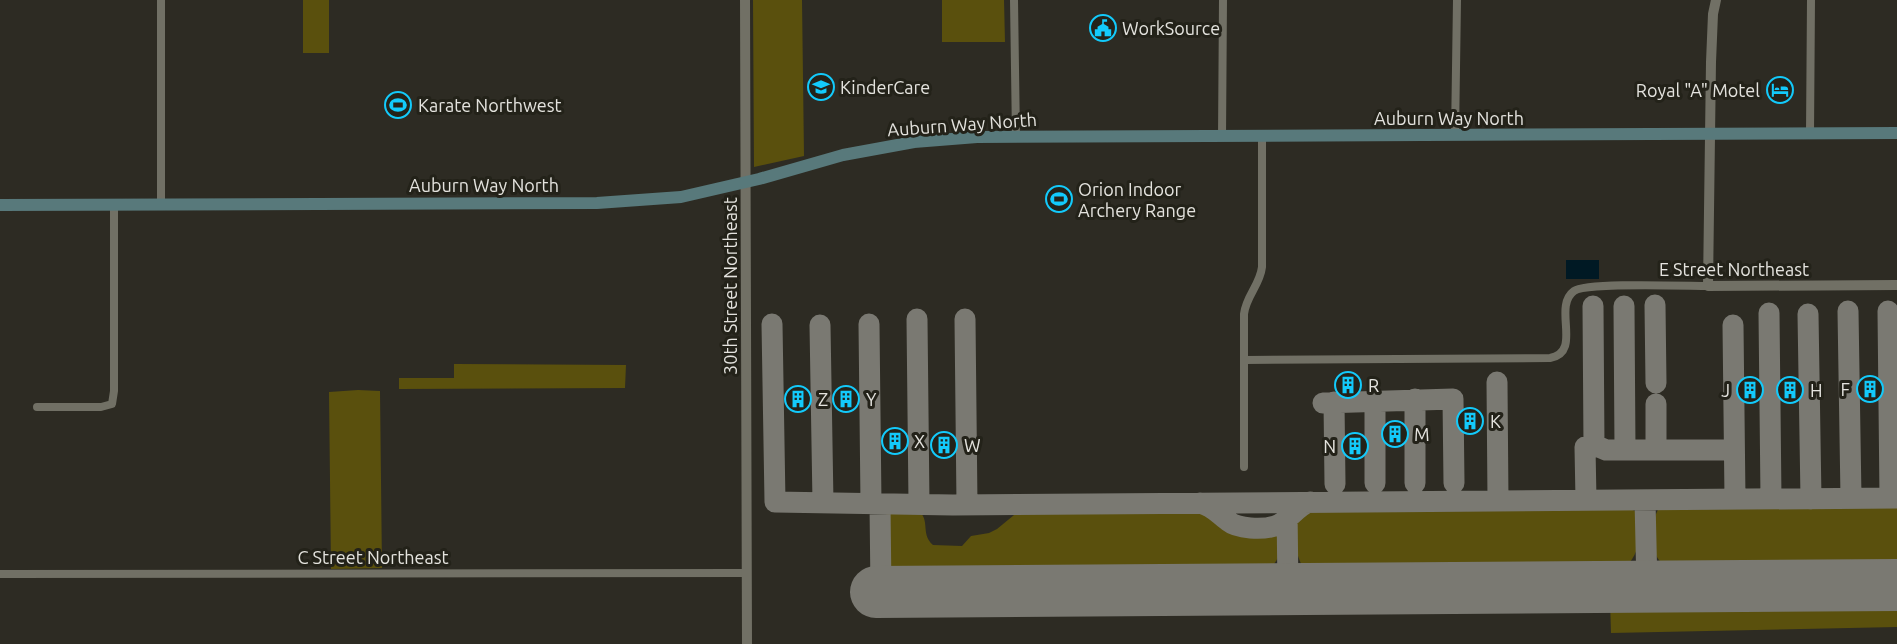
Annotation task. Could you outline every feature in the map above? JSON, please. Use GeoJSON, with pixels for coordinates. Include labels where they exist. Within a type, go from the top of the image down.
{"type":"FeatureCollection","features":[{"type":"Feature","properties":{"kind":"main road","name":"Auburn Way North"},"geometry":{"type":"LineString","coordinates":[[0,205],[620,202],[681,197],[843,155],[888,146],[948,139],[1897,133]]}},
{"type":"Feature","properties":{"kind":"street"},"geometry":{"type":"LineString","coordinates":[[161,0],[161,205]]}},
{"type":"Feature","properties":{"kind":"street","name":"30th Street Northeast"},"geometry":{"type":"LineString","coordinates":[[745,0],[747,644]]}},
{"type":"Feature","properties":{"kind":"street"},"geometry":{"type":"LineString","coordinates":[[1014,0],[1016,137]]}},
{"type":"Feature","properties":{"kind":"street"},"geometry":{"type":"LineString","coordinates":[[1222,137],[1223,0]]}},
{"type":"Feature","properties":{"kind":"street"},"geometry":{"type":"LineString","coordinates":[[1455,136],[1457,0]]}},
{"type":"Feature","properties":{"kind":"street"},"geometry":{"type":"LineString","coordinates":[[1709,0],[1713,14]]}},
{"type":"Feature","properties":{"kind":"street"},"geometry":{"type":"LineString","coordinates":[[1708,286],[1713,14],[1716,0]]}},
{"type":"Feature","properties":{"kind":"street"},"geometry":{"type":"LineString","coordinates":[[1810,133],[1811,0]]}},
{"type":"Feature","properties":{"kind":"street"},"geometry":{"type":"LineString","coordinates":[[1244,467],[1245,306],[1258,284],[1262,267],[1262,137]]}},
{"type":"Feature","properties":{"kind":"street"},"geometry":{"type":"LineString","coordinates":[[37,407],[108,407],[112,404],[114,391],[114,204]]}},
{"type":"Feature","properties":{"kind":"street","name":"E Street Northeast"},"geometry":{"type":"LineString","coordinates":[[1245,360],[1557,357],[1562,352],[1567,337],[1565,310],[1567,300],[1573,292],[1598,286],[1897,285]]}},
{"type":"Feature","properties":{"kind":"street","name":"C Street Northeast"},"geometry":{"type":"LineString","coordinates":[[0,573],[747,573]]}},
{"type":"Feature","properties":{"kind":"shaded area"},"geometry":{"type":"Polygon","coordinates":[[[303,0],[329,0],[329,53],[303,53],[303,0]]]}},
{"type":"Feature","properties":{"kind":"shaded area"},"geometry":{"type":"Polygon","coordinates":[[[753,0],[802,0],[804,156],[754,167],[753,0]]]}},
{"type":"Feature","properties":{"kind":"shaded area"},"geometry":{"type":"Polygon","coordinates":[[[942,0],[1004,0],[1005,42],[942,42],[942,0]]]}},
{"type":"Feature","properties":{"kind":"shaded area"},"geometry":{"type":"Polygon","coordinates":[[[454,364],[626,365],[625,388],[399,389],[399,378],[454,378],[454,364]]]}},
{"type":"Feature","properties":{"kind":"shaded area"},"geometry":{"type":"Polygon","coordinates":[[[380,391],[382,568],[331,569],[329,392],[380,391]]]}},
{"type":"Feature","properties":{"kind":"shaded area"},"geometry":{"type":"Polygon","coordinates":[[[1897,504],[1897,570],[1681,571],[1661,562],[1652,541],[1653,526],[1659,508],[1897,504]]]}},
{"type":"Feature","properties":{"kind":"shaded area"},"geometry":{"type":"Polygon","coordinates":[[[910,506],[922,514],[927,535],[933,545],[962,546],[971,536],[997,529],[1020,510],[1187,508],[1204,510],[1231,530],[1278,532],[1281,544],[1276,562],[1261,573],[992,577],[886,576],[883,542],[888,508],[910,506]]]}},
{"type":"Feature","properties":{"kind":"shaded area"},"geometry":{"type":"Polygon","coordinates":[[[1622,506],[1635,511],[1638,545],[1627,566],[1619,572],[1319,573],[1303,568],[1295,545],[1297,522],[1307,509],[1622,506]]]}},
{"type":"Feature","properties":{"kind":"shaded area"},"geometry":{"type":"Polygon","coordinates":[[[1897,598],[1897,627],[1611,633],[1610,600],[1897,598]]]}},
{"type":"Feature","properties":{"kind":"water"},"geometry":{"type":"Polygon","coordinates":[[[1566,260],[1599,260],[1599,279],[1566,279],[1566,260]]]}},
{"type":"Feature","properties":{"kind":"taxiway"},"geometry":{"type":"LineString","coordinates":[[1655,305],[1656,383]]}},
{"type":"Feature","properties":{"kind":"taxiway"},"geometry":{"type":"LineString","coordinates":[[1593,306],[1594,447]]}},
{"type":"Feature","properties":{"kind":"taxiway"},"geometry":{"type":"LineString","coordinates":[[1624,306],[1625,450]]}},
{"type":"Feature","properties":{"kind":"taxiway"},"geometry":{"type":"LineString","coordinates":[[1848,311],[1851,498]]}},
{"type":"Feature","properties":{"kind":"taxiway"},"geometry":{"type":"LineString","coordinates":[[1888,311],[1890,498]]}},
{"type":"Feature","properties":{"kind":"taxiway"},"geometry":{"type":"LineString","coordinates":[[1769,313],[1771,499]]}},
{"type":"Feature","properties":{"kind":"taxiway"},"geometry":{"type":"LineString","coordinates":[[1808,314],[1811,499]]}},
{"type":"Feature","properties":{"kind":"taxiway"},"geometry":{"type":"LineString","coordinates":[[917,319],[919,504]]}},
{"type":"Feature","properties":{"kind":"taxiway"},"geometry":{"type":"LineString","coordinates":[[965,319],[967,505]]}},
{"type":"Feature","properties":{"kind":"taxiway"},"geometry":{"type":"LineString","coordinates":[[772,324],[775,502],[953,505],[1897,498]]}},
{"type":"Feature","properties":{"kind":"taxiway"},"geometry":{"type":"LineString","coordinates":[[869,324],[871,504]]}},
{"type":"Feature","properties":{"kind":"taxiway"},"geometry":{"type":"LineString","coordinates":[[820,325],[823,503]]}},
{"type":"Feature","properties":{"kind":"taxiway"},"geometry":{"type":"LineString","coordinates":[[1733,325],[1735,499]]}},
{"type":"Feature","properties":{"kind":"taxiway"},"geometry":{"type":"LineString","coordinates":[[1497,382],[1498,501]]}},
{"type":"Feature","properties":{"kind":"taxiway"},"geometry":{"type":"LineString","coordinates":[[1415,399],[1415,483]]}},
{"type":"Feature","properties":{"kind":"taxiway"},"geometry":{"type":"LineString","coordinates":[[1323,403],[1453,399],[1454,483]]}},
{"type":"Feature","properties":{"kind":"taxiway"},"geometry":{"type":"LineString","coordinates":[[1334,402],[1335,484]]}},
{"type":"Feature","properties":{"kind":"taxiway"},"geometry":{"type":"LineString","coordinates":[[1375,402],[1375,483]]}},
{"type":"Feature","properties":{"kind":"taxiway"},"geometry":{"type":"LineString","coordinates":[[1656,404],[1656,450]]}},
{"type":"Feature","properties":{"kind":"taxiway"},"geometry":{"type":"LineString","coordinates":[[1586,500],[1585,447],[1599,447],[1606,450],[1734,450]]}},
{"type":"Feature","properties":{"kind":"taxiway"},"geometry":{"type":"LineString","coordinates":[[1645,500],[1647,587]]}},
{"type":"Feature","properties":{"kind":"taxiway"},"geometry":{"type":"LineString","coordinates":[[1200,503],[1212,508],[1232,524],[1257,528],[1280,524],[1310,502]]}},
{"type":"Feature","properties":{"kind":"taxiway"},"geometry":{"type":"LineString","coordinates":[[880,504],[881,592]]}},
{"type":"Feature","properties":{"kind":"taxiway"},"geometry":{"type":"LineString","coordinates":[[1287,509],[1288,590]]}},
{"type":"Feature","properties":{"kind":"runway"},"geometry":{"type":"LineString","coordinates":[[876,592],[1897,585]]}},
{"type":"Feature","properties":{"kind":"place","name":"WorkSource"},"geometry":{"type":"Point","coordinates":[1103,28]}},
{"type":"Feature","properties":{"kind":"place","name":"KinderCare"},"geometry":{"type":"Point","coordinates":[821,87]}},
{"type":"Feature","properties":{"kind":"place","name":"Royal \"A\" Motel"},"geometry":{"type":"Point","coordinates":[1780,90]}},
{"type":"Feature","properties":{"kind":"place","name":"Karate Northwest"},"geometry":{"type":"Point","coordinates":[398,105]}},
{"type":"Feature","properties":{"kind":"place","name":"Orion Indoor Archery Range"},"geometry":{"type":"Point","coordinates":[1059,199]}},
{"type":"Feature","properties":{"kind":"place","name":"R"},"geometry":{"type":"Point","coordinates":[1348,385]}},
{"type":"Feature","properties":{"kind":"place","name":"F"},"geometry":{"type":"Point","coordinates":[1870,389]}},
{"type":"Feature","properties":{"kind":"place","name":"J"},"geometry":{"type":"Point","coordinates":[1750,390]}},
{"type":"Feature","properties":{"kind":"place","name":"H"},"geometry":{"type":"Point","coordinates":[1790,390]}},
{"type":"Feature","properties":{"kind":"place","name":"Z"},"geometry":{"type":"Point","coordinates":[798,399]}},
{"type":"Feature","properties":{"kind":"place","name":"Y"},"geometry":{"type":"Point","coordinates":[846,399]}},
{"type":"Feature","properties":{"kind":"place","name":"K"},"geometry":{"type":"Point","coordinates":[1470,421]}},
{"type":"Feature","properties":{"kind":"place","name":"M"},"geometry":{"type":"Point","coordinates":[1395,434]}},
{"type":"Feature","properties":{"kind":"place","name":"X"},"geometry":{"type":"Point","coordinates":[895,441]}},
{"type":"Feature","properties":{"kind":"place","name":"W"},"geometry":{"type":"Point","coordinates":[944,445]}},
{"type":"Feature","properties":{"kind":"place","name":"N"},"geometry":{"type":"Point","coordinates":[1355,446]}}]}
